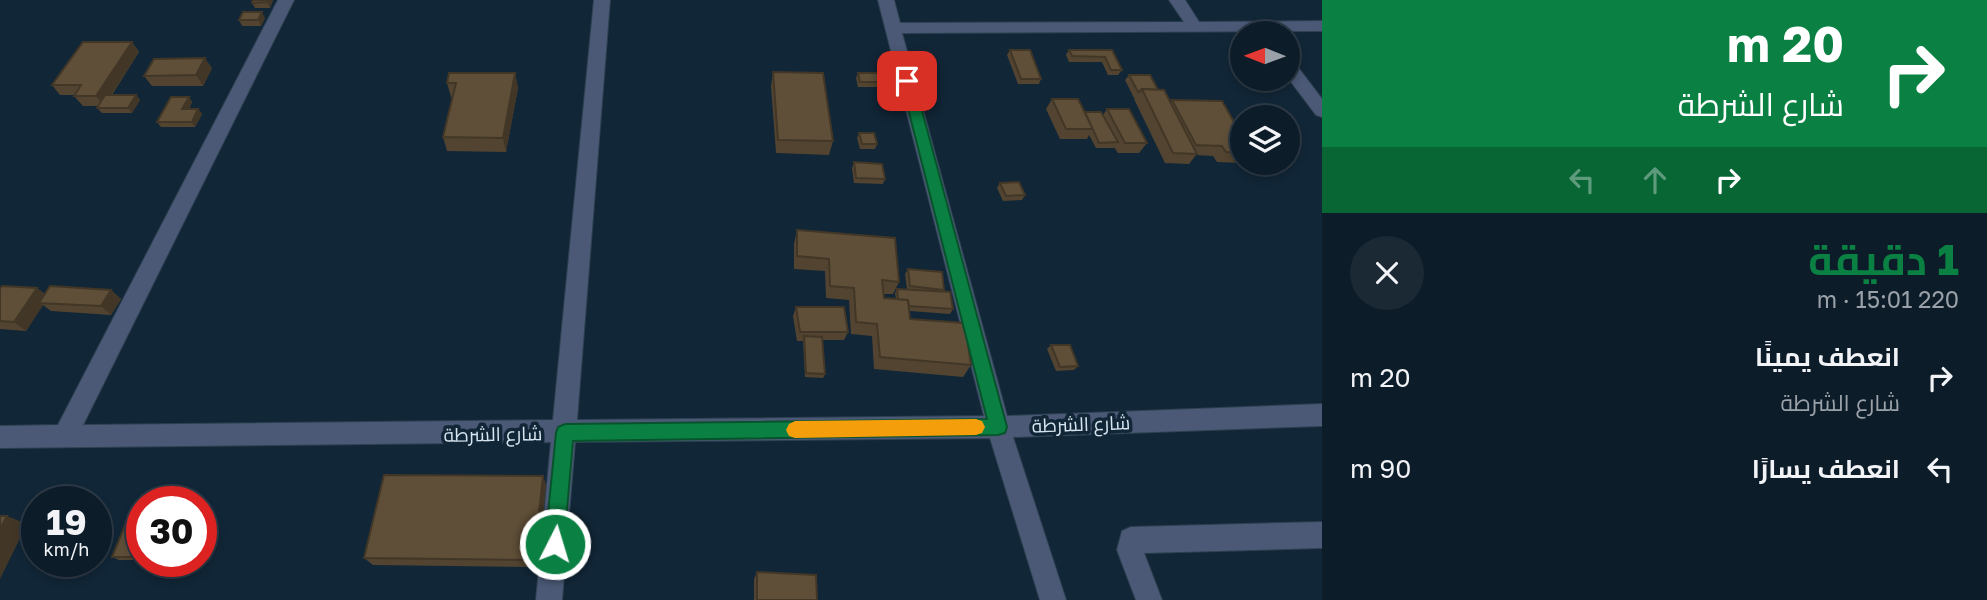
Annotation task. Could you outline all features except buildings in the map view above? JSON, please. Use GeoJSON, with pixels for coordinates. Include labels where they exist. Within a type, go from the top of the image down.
{"type":"FeatureCollection","features":[{"type":"Feature","properties":{"kind":"street"},"geometry":{"type":"LineString","coordinates":[[64,438],[286,0]]}},
{"type":"Feature","properties":{"kind":"street"},"geometry":{"type":"LineString","coordinates":[[550,600],[602,0]]}},
{"type":"Feature","properties":{"kind":"street"},"geometry":{"type":"LineString","coordinates":[[886,0],[998,427],[1053,600]]}},
{"type":"Feature","properties":{"kind":"street"},"geometry":{"type":"LineString","coordinates":[[1177,0],[1195,27]]}},
{"type":"Feature","properties":{"kind":"street"},"geometry":{"type":"LineString","coordinates":[[1300,27],[1322,26]]}},
{"type":"Feature","properties":{"kind":"street"},"geometry":{"type":"LineString","coordinates":[[893,28],[1230,29]]}},
{"type":"Feature","properties":{"kind":"street"},"geometry":{"type":"LineString","coordinates":[[1300,81],[1322,111]]}},
{"type":"Feature","properties":{"kind":"street","name":"شارع الشرطة"},"geometry":{"type":"LineString","coordinates":[[0,437],[998,427],[1322,415]]}},
{"type":"Feature","properties":{"kind":"street"},"geometry":{"type":"LineString","coordinates":[[1149,600],[1130,550],[1131,540],[1322,535]]}},
{"type":"Feature","properties":{"kind":"slow traffic"},"geometry":{"type":"LineString","coordinates":[[795,430],[976,427]]}},
{"type":"Feature","properties":{"kind":"route"},"geometry":{"type":"LineString","coordinates":[[555,544],[565,433],[998,427],[907,81]]}}]}
